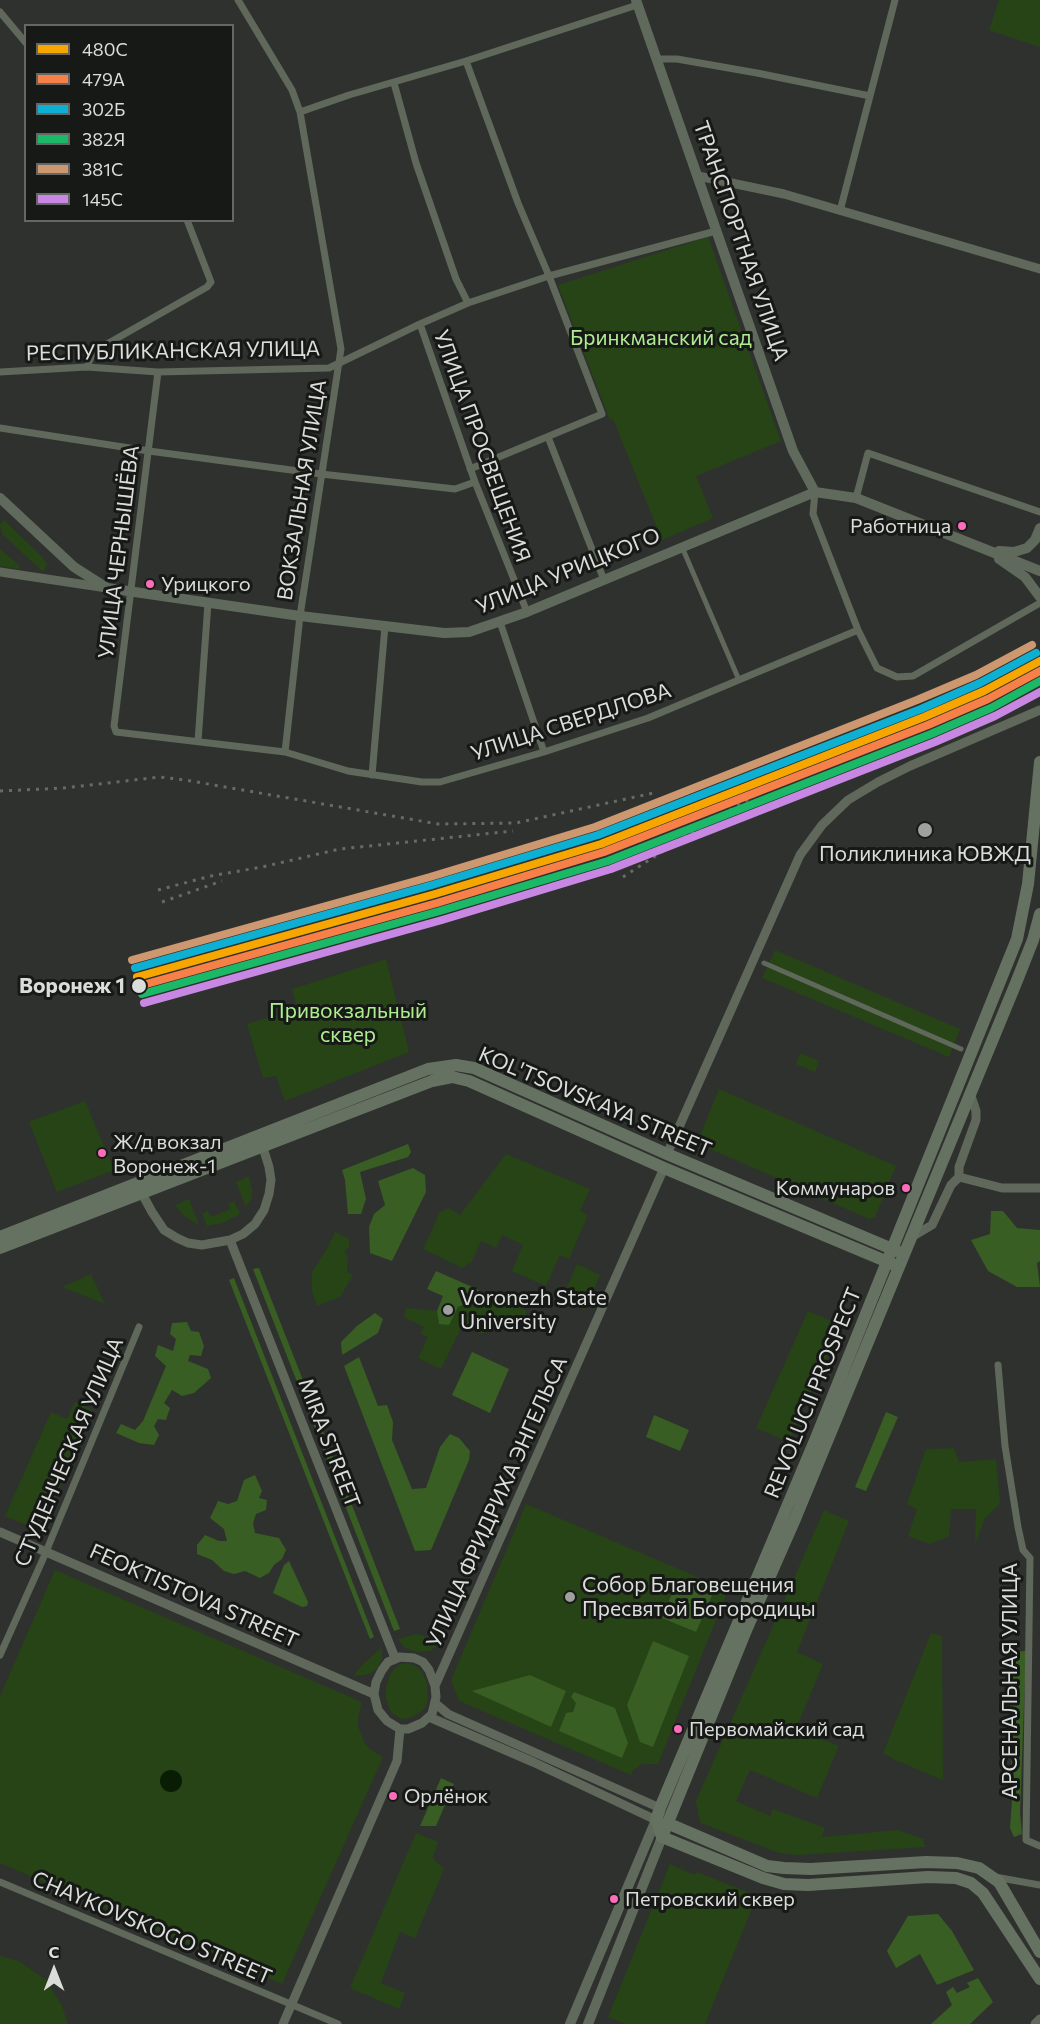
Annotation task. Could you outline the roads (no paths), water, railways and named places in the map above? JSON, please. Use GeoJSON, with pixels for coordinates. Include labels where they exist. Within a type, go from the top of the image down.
{"type":"FeatureCollection","features":[{"type":"Feature","properties":{"kind":"main road","name":"ТРАНСПОРТНАЯ УЛИЦА"},"geometry":{"type":"LineString","coordinates":[[637,2],[793,451],[815,492]]}},
{"type":"Feature","properties":{"kind":"main road"},"geometry":{"type":"LineString","coordinates":[[815,492],[856,498],[1040,570]]}},
{"type":"Feature","properties":{"kind":"main road","name":"УЛИЦА УРИЦКОГО"},"geometry":{"type":"LineString","coordinates":[[107,588],[300,616],[444,633],[469,632],[527,612],[815,492]]}},
{"type":"Feature","properties":{"kind":"main road"},"geometry":{"type":"LineString","coordinates":[[0,498],[75,567],[107,588]]}},
{"type":"Feature","properties":{"kind":"main road"},"geometry":{"type":"LineString","coordinates":[[987,550],[1014,552],[1027,548],[1035,540],[1040,528]]}},
{"type":"Feature","properties":{"kind":"main road"},"geometry":{"type":"LineString","coordinates":[[987,550],[1025,577],[1040,597]]}},
{"type":"Feature","properties":{"kind":"main road","name":"REVOLUCII PROSPECT"},"geometry":{"type":"LineString","coordinates":[[570,2024],[661,1817],[895,1258],[1017,939],[1028,884],[1040,762]]}},
{"type":"Feature","properties":{"kind":"main road","name":"REVOLUCII PROSPECT"},"geometry":{"type":"LineString","coordinates":[[895,1258],[910,1238],[1033,940],[1040,914]]}},
{"type":"Feature","properties":{"kind":"main road","name":"KOL'TSOVSKAYA STREET"},"geometry":{"type":"LineString","coordinates":[[261,1141],[428,1069],[456,1065],[474,1068],[895,1258]]}},
{"type":"Feature","properties":{"kind":"main road","name":"KOL'TSOVSKAYA STREET"},"geometry":{"type":"LineString","coordinates":[[0,1237],[140,1188],[261,1141],[432,1081],[452,1077],[470,1081],[664,1167],[895,1258]]}},
{"type":"Feature","properties":{"kind":"main road"},"geometry":{"type":"LineString","coordinates":[[664,1167],[668,1154]]}},
{"type":"Feature","properties":{"kind":"main road","name":"KOL'TSOVSKAYA STREET"},"geometry":{"type":"LineString","coordinates":[[0,1248],[140,1188]]}},
{"type":"Feature","properties":{"kind":"main road"},"geometry":{"type":"LineString","coordinates":[[661,1817],[767,1866],[784,1869],[926,1862],[957,1863],[979,1869],[999,1882],[1040,1953]]}},
{"type":"Feature","properties":{"kind":"main road","name":"REVOLUCII PROSPECT"},"geometry":{"type":"LineString","coordinates":[[592,2023],[599,1995],[662,1837],[661,1817]]}},
{"type":"Feature","properties":{"kind":"main road"},"geometry":{"type":"LineString","coordinates":[[662,1837],[763,1878],[784,1884],[808,1885],[928,1877],[956,1878],[971,1883],[983,1893],[1040,1979]]}},
{"type":"Feature","properties":{"kind":"main road"},"geometry":{"type":"LineString","coordinates":[[585,1990],[596,1989],[599,1995]]}},
{"type":"Feature","properties":{"kind":"street","name":"ВОКЗАЛЬНАЯ УЛИЦА"},"geometry":{"type":"LineString","coordinates":[[238,0],[292,90],[300,112],[341,349],[300,616],[285,752]]}},
{"type":"Feature","properties":{"kind":"street"},"geometry":{"type":"LineString","coordinates":[[840,211],[895,0]]}},
{"type":"Feature","properties":{"kind":"street"},"geometry":{"type":"LineString","coordinates":[[300,112],[349,95],[466,61],[637,2]]}},
{"type":"Feature","properties":{"kind":"street"},"geometry":{"type":"LineString","coordinates":[[0,12],[24,42]]}},
{"type":"Feature","properties":{"kind":"street"},"geometry":{"type":"LineString","coordinates":[[657,59],[677,59],[758,73],[870,96]]}},
{"type":"Feature","properties":{"kind":"street"},"geometry":{"type":"LineString","coordinates":[[466,61],[518,203],[549,276],[602,414],[470,469]]}},
{"type":"Feature","properties":{"kind":"street"},"geometry":{"type":"LineString","coordinates":[[394,83],[416,163],[456,279],[468,303]]}},
{"type":"Feature","properties":{"kind":"street"},"geometry":{"type":"LineString","coordinates":[[698,176],[784,194],[1040,268]]}},
{"type":"Feature","properties":{"kind":"street"},"geometry":{"type":"LineString","coordinates":[[87,367],[93,352],[207,287],[211,282],[189,222]]}},
{"type":"Feature","properties":{"kind":"street","name":"РЕСПУБЛИКАНСКАЯ УЛИЦА"},"geometry":{"type":"LineString","coordinates":[[0,372],[87,367],[158,372],[319,370],[338,365],[348,357],[468,303],[549,276],[716,231]]}},
{"type":"Feature","properties":{"kind":"street","name":"УЛИЦА ПРОСВЕЩЕНИЯ"},"geometry":{"type":"LineString","coordinates":[[420,324],[470,469],[527,612]]}},
{"type":"Feature","properties":{"kind":"street","name":"УЛИЦА ЧЕРНЫШЁВА"},"geometry":{"type":"LineString","coordinates":[[120,733],[116,732],[114,726],[158,372]]}},
{"type":"Feature","properties":{"kind":"street"},"geometry":{"type":"LineString","coordinates":[[0,428],[321,474],[455,489],[475,482]]}},
{"type":"Feature","properties":{"kind":"street"},"geometry":{"type":"LineString","coordinates":[[548,437],[604,580]]}},
{"type":"Feature","properties":{"kind":"street"},"geometry":{"type":"LineString","coordinates":[[856,498],[868,453],[1040,512]]}},
{"type":"Feature","properties":{"kind":"street"},"geometry":{"type":"LineString","coordinates":[[815,492],[813,514],[858,630],[877,668],[897,678],[913,676],[1040,603]]}},
{"type":"Feature","properties":{"kind":"street"},"geometry":{"type":"LineString","coordinates":[[682,546],[740,680]]}},
{"type":"Feature","properties":{"kind":"street","name":"УЛИЦА УРИЦКОГО"},"geometry":{"type":"LineString","coordinates":[[0,572],[107,588]]}},
{"type":"Feature","properties":{"kind":"street"},"geometry":{"type":"LineString","coordinates":[[198,741],[208,603]]}},
{"type":"Feature","properties":{"kind":"street"},"geometry":{"type":"LineString","coordinates":[[500,622],[544,752]]}},
{"type":"Feature","properties":{"kind":"street"},"geometry":{"type":"LineString","coordinates":[[372,775],[385,626]]}},
{"type":"Feature","properties":{"kind":"street","name":"УЛИЦА СВЕРДЛОВА"},"geometry":{"type":"LineString","coordinates":[[120,733],[285,752],[348,771],[422,783],[440,782],[544,752],[648,718],[858,630]]}},
{"type":"Feature","properties":{"kind":"street"},"geometry":{"type":"LineString","coordinates":[[668,1154],[802,851],[822,825],[848,800],[878,782],[1040,710]]}},
{"type":"Feature","properties":{"kind":"street"},"geometry":{"type":"LineString","coordinates":[[764,963],[961,1049]]}},
{"type":"Feature","properties":{"kind":"street"},"geometry":{"type":"LineString","coordinates":[[910,1238],[932,1225],[951,1185],[959,1177],[959,1167],[976,1120],[976,1111],[970,1093]]}},
{"type":"Feature","properties":{"kind":"street"},"geometry":{"type":"LineString","coordinates":[[140,1188],[164,1230],[177,1238],[188,1243],[202,1245],[230,1240],[243,1234],[255,1224],[264,1210],[271,1180],[261,1141]]}},
{"type":"Feature","properties":{"kind":"street","name":"УЛИЦА ФРИДРИХА ЭНГЕЛЬСА"},"geometry":{"type":"LineString","coordinates":[[435,1686],[664,1167]]}},
{"type":"Feature","properties":{"kind":"street"},"geometry":{"type":"LineString","coordinates":[[959,1177],[1002,1188],[1040,1188]]}},
{"type":"Feature","properties":{"kind":"street","name":"MIRA STREET"},"geometry":{"type":"LineString","coordinates":[[230,1240],[395,1659]]}},
{"type":"Feature","properties":{"kind":"street","name":"СТУДЕНЧЕСКАЯ УЛИЦА"},"geometry":{"type":"LineString","coordinates":[[0,1655],[139,1327]]}},
{"type":"Feature","properties":{"kind":"street","name":"АРСЕНАЛЬНАЯ УЛИЦА"},"geometry":{"type":"LineString","coordinates":[[998,1365],[1005,1446],[1018,1527],[1023,1550],[1030,1558],[1026,1840],[1040,1846]]}},
{"type":"Feature","properties":{"kind":"street","name":"FEOKTISTOVA STREET"},"geometry":{"type":"LineString","coordinates":[[0,1532],[374,1694]]}},
{"type":"Feature","properties":{"kind":"street","name":"УЛИЦА ФРИДРИХА ЭНГЕЛЬСА"},"geometry":{"type":"LineString","coordinates":[[395,1659],[409,1657],[423,1662],[429,1670],[435,1686],[435,1703],[429,1718]]}},
{"type":"Feature","properties":{"kind":"street"},"geometry":{"type":"LineString","coordinates":[[395,1659],[388,1662],[378,1676],[374,1694],[382,1716],[393,1726],[400,1729],[416,1726],[429,1718],[661,1817]]}},
{"type":"Feature","properties":{"kind":"street"},"geometry":{"type":"LineString","coordinates":[[435,1703],[448,1714],[661,1817]]}},
{"type":"Feature","properties":{"kind":"street"},"geometry":{"type":"LineString","coordinates":[[283,2024],[397,1761],[400,1729]]}},
{"type":"Feature","properties":{"kind":"street"},"geometry":{"type":"LineString","coordinates":[[992,1877],[1040,1885]]}},
{"type":"Feature","properties":{"kind":"street","name":"CHAYKOVSKOGO STREET"},"geometry":{"type":"LineString","coordinates":[[0,1882],[338,2024]]}},
{"type":"Feature","properties":{"kind":"street"},"geometry":{"type":"LineString","coordinates":[[1035,2024],[1040,2019]]}},
{"type":"Feature","properties":{"kind":"railway"},"geometry":{"type":"LineString","coordinates":[[0,791],[64,788],[160,777],[438,824],[516,823],[658,792]]}},
{"type":"Feature","properties":{"kind":"railway"},"geometry":{"type":"LineString","coordinates":[[623,877],[691,833],[771,786]]}},
{"type":"Feature","properties":{"kind":"railway"},"geometry":{"type":"LineString","coordinates":[[158,890],[211,876],[340,849],[513,831]]}},
{"type":"Feature","properties":{"kind":"railway"},"geometry":{"type":"LineString","coordinates":[[162,902],[222,881]]}},
{"type":"Feature","properties":{"kind":"place","name":"Работница"},"geometry":{"type":"Point","coordinates":[962,526]}},
{"type":"Feature","properties":{"kind":"place","name":"Урицкого"},"geometry":{"type":"Point","coordinates":[150,584]}},
{"type":"Feature","properties":{"kind":"place","name":"Поликлиника ЮВЖД"},"geometry":{"type":"Point","coordinates":[925,830]}},
{"type":"Feature","properties":{"kind":"place","name":"Воронеж 1"},"geometry":{"type":"Point","coordinates":[139,986]}},
{"type":"Feature","properties":{"kind":"place","name":"Ж/д вокзал Воронеж-1"},"geometry":{"type":"Point","coordinates":[102,1153]}},
{"type":"Feature","properties":{"kind":"place","name":"Коммунаров"},"geometry":{"type":"Point","coordinates":[906,1188]}},
{"type":"Feature","properties":{"kind":"place","name":"Voronezh State University"},"geometry":{"type":"Point","coordinates":[448,1310]}},
{"type":"Feature","properties":{"kind":"place","name":"Собор Благовещения Пресвятой Богородицы"},"geometry":{"type":"Point","coordinates":[570,1597]}},
{"type":"Feature","properties":{"kind":"place","name":"Первомайский сад"},"geometry":{"type":"Point","coordinates":[678,1729]}},
{"type":"Feature","properties":{"kind":"place","name":"Орлёнок"},"geometry":{"type":"Point","coordinates":[393,1796]}},
{"type":"Feature","properties":{"kind":"place","name":"Петровский сквер"},"geometry":{"type":"Point","coordinates":[614,1899]}},
{"type":"Feature","properties":{"kind":"park label","name":"Бринкманский сад"},"geometry":{"type":"Point","coordinates":[661,338]}},
{"type":"Feature","properties":{"kind":"park label","name":"Привокзальный сквер"},"geometry":{"type":"Point","coordinates":[348,1023]}}]}
